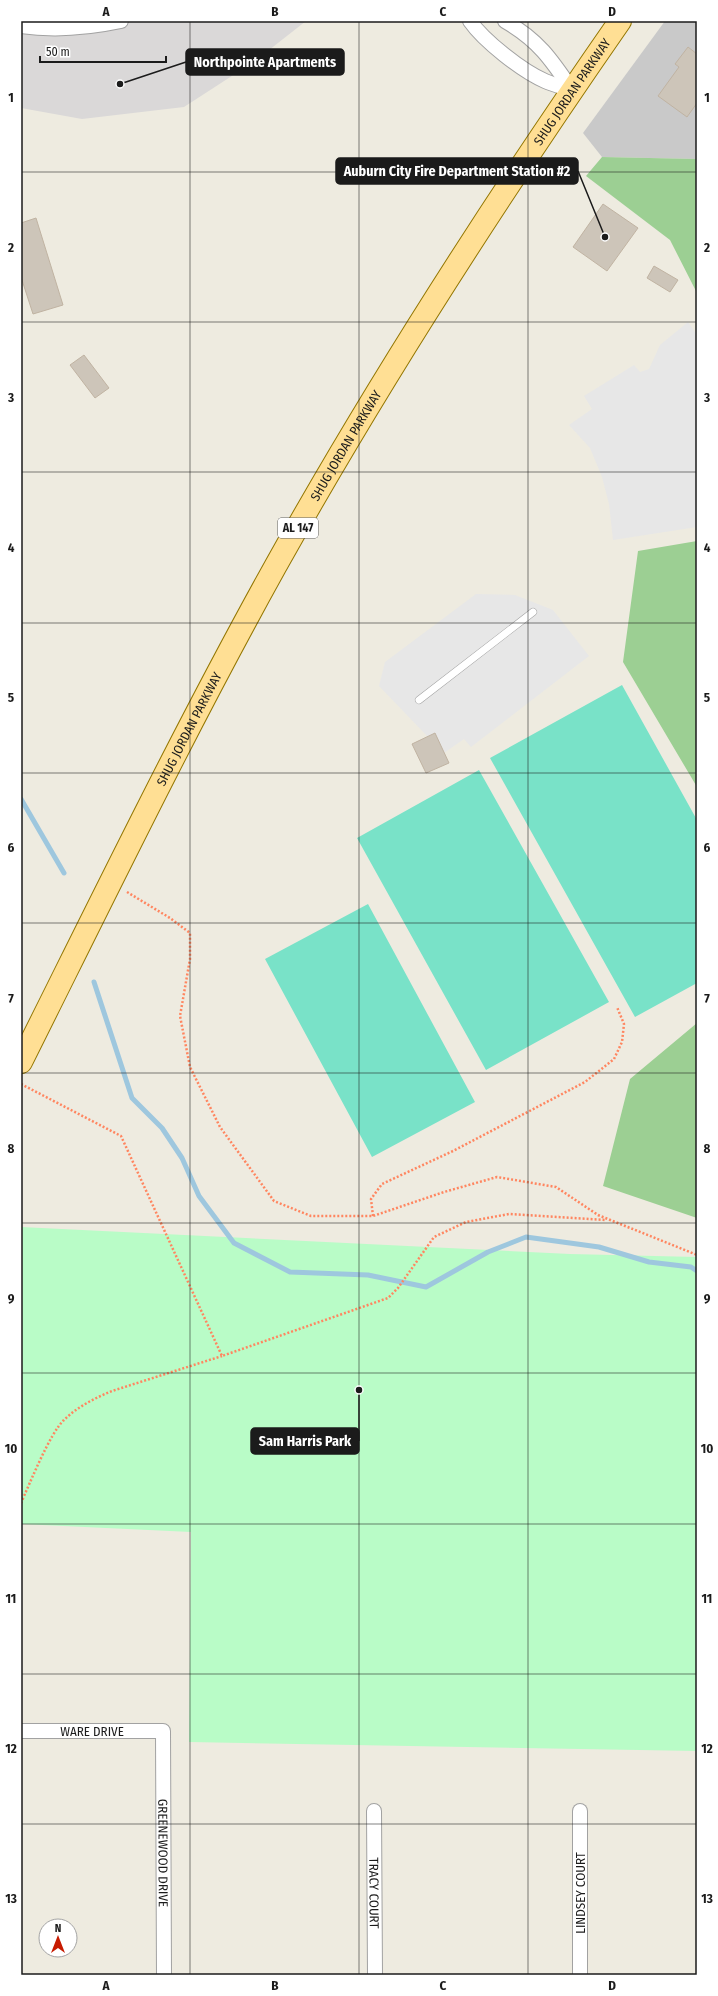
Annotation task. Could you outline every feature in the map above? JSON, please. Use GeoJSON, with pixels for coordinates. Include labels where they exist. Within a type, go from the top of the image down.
{"type":"FeatureCollection","features":[{"type":"Feature","properties":{"kind":"main road","name":"SHUG JORDAN PARKWAY"},"geometry":{"type":"LineString","coordinates":[[21,1062],[172,760],[275,568],[311,505],[422,318],[572,90],[620,21]]}},
{"type":"Feature","properties":{"kind":"street"},"geometry":{"type":"LineString","coordinates":[[21,26],[56,29],[93,26],[121,21]]}},
{"type":"Feature","properties":{"kind":"street"},"geometry":{"type":"LineString","coordinates":[[470,21],[478,32],[529,73],[544,81],[572,90]]}},
{"type":"Feature","properties":{"kind":"street"},"geometry":{"type":"LineString","coordinates":[[505,21],[536,42],[553,62],[572,90]]}},
{"type":"Feature","properties":{"kind":"street","name":"WARE DRIVE"},"geometry":{"type":"LineString","coordinates":[[21,1730],[163,1731]]}},
{"type":"Feature","properties":{"kind":"street","name":"GREENEWOOD DRIVE"},"geometry":{"type":"LineString","coordinates":[[163,1731],[164,1975]]}},
{"type":"Feature","properties":{"kind":"street","name":"TRACY COURT"},"geometry":{"type":"LineString","coordinates":[[374,1811],[375,1975]]}},
{"type":"Feature","properties":{"kind":"street","name":"LINDSEY COURT"},"geometry":{"type":"LineString","coordinates":[[580,1811],[580,1975]]}},
{"type":"Feature","properties":{"kind":"lane"},"geometry":{"type":"LineString","coordinates":[[419,700],[533,612]]}},
{"type":"Feature","properties":{"kind":"path"},"geometry":{"type":"LineString","coordinates":[[111,883],[170,918],[190,933],[190,959],[180,1016],[190,1067],[220,1127],[274,1201],[312,1216],[373,1216],[444,1192],[497,1177],[556,1187],[598,1215],[697,1255]]}},
{"type":"Feature","properties":{"kind":"path"},"geometry":{"type":"LineString","coordinates":[[373,1216],[371,1199],[382,1184],[453,1151],[585,1082],[614,1059],[622,1042],[624,1024],[617,1007]]}},
{"type":"Feature","properties":{"kind":"path"},"geometry":{"type":"LineString","coordinates":[[21,1084],[121,1136],[222,1356]]}},
{"type":"Feature","properties":{"kind":"path"},"geometry":{"type":"LineString","coordinates":[[21,1503],[55,1432],[63,1420],[94,1398],[222,1356],[388,1298],[398,1288],[434,1237],[466,1222],[509,1214],[610,1220]]}},
{"type":"Feature","properties":{"kind":"shaded area"},"geometry":{"type":"Polygon","coordinates":[[[21,21],[306,21],[255,61],[184,107],[82,119],[21,108],[21,21]]]}},
{"type":"Feature","properties":{"kind":"shaded area"},"geometry":{"type":"Polygon","coordinates":[[[665,21],[697,21],[697,159],[602,157],[583,133],[665,21]]]}},
{"type":"Feature","properties":{"kind":"shaded area"},"geometry":{"type":"Polygon","coordinates":[[[688,322],[697,335],[697,527],[613,540],[609,504],[602,477],[590,448],[569,425],[592,409],[584,396],[634,365],[640,372],[649,369],[660,345],[688,322]]]}},
{"type":"Feature","properties":{"kind":"shaded area"},"geometry":{"type":"Polygon","coordinates":[[[476,594],[515,595],[553,610],[589,656],[471,747],[464,739],[444,753],[435,733],[428,737],[379,686],[385,662],[476,594]]]}},
{"type":"Feature","properties":{"kind":"green space"},"geometry":{"type":"Polygon","coordinates":[[[602,157],[697,159],[697,293],[670,240],[586,176],[602,157]]]}},
{"type":"Feature","properties":{"kind":"green space"},"geometry":{"type":"Polygon","coordinates":[[[697,541],[697,787],[623,662],[638,551],[697,541]]]}},
{"type":"Feature","properties":{"kind":"green space"},"geometry":{"type":"Polygon","coordinates":[[[622,685],[697,820],[697,983],[635,1017],[490,758],[622,685]]]}},
{"type":"Feature","properties":{"kind":"green space"},"geometry":{"type":"Polygon","coordinates":[[[479,770],[609,1002],[486,1070],[357,838],[479,770]]]}},
{"type":"Feature","properties":{"kind":"green space"},"geometry":{"type":"Polygon","coordinates":[[[368,904],[475,1102],[372,1157],[265,959],[368,904]]]}},
{"type":"Feature","properties":{"kind":"green space"},"geometry":{"type":"Polygon","coordinates":[[[697,1023],[697,1218],[603,1186],[630,1079],[697,1023]]]}},
{"type":"Feature","properties":{"kind":"green space"},"geometry":{"type":"Polygon","coordinates":[[[21,1227],[570,1254],[697,1257],[697,1751],[189,1742],[191,1532],[21,1524],[21,1227]]]}},
{"type":"Feature","properties":{"kind":"building"},"geometry":{"type":"Polygon","coordinates":[[[688,47],[697,54],[697,103],[687,117],[658,96],[679,67],[675,64],[688,47]]]}},
{"type":"Feature","properties":{"kind":"building"},"geometry":{"type":"Polygon","coordinates":[[[603,204],[638,228],[607,271],[573,247],[603,204]]]}},
{"type":"Feature","properties":{"kind":"building"},"geometry":{"type":"Polygon","coordinates":[[[36,218],[63,305],[33,314],[21,277],[21,223],[36,218]]]}},
{"type":"Feature","properties":{"kind":"building"},"geometry":{"type":"Polygon","coordinates":[[[654,266],[678,280],[670,292],[647,278],[654,266]]]}},
{"type":"Feature","properties":{"kind":"building"},"geometry":{"type":"Polygon","coordinates":[[[84,355],[109,388],[95,398],[70,365],[84,355]]]}},
{"type":"Feature","properties":{"kind":"building"},"geometry":{"type":"Polygon","coordinates":[[[435,733],[449,763],[426,773],[412,744],[435,733]]]}},
{"type":"Feature","properties":{"kind":"waterway"},"geometry":{"type":"LineString","coordinates":[[21,799],[64,873]]}},
{"type":"Feature","properties":{"kind":"waterway"},"geometry":{"type":"LineString","coordinates":[[94,982],[132,1098],[162,1128],[182,1158],[199,1196],[234,1243],[290,1272],[368,1275],[426,1287],[488,1252],[526,1237],[599,1247],[649,1262],[691,1267],[697,1271]]}},
{"type":"Feature","properties":{"kind":"place","name":"Northpointe Apartments"},"geometry":{"type":"Point","coordinates":[120,84]}},
{"type":"Feature","properties":{"kind":"place","name":"Auburn City Fire Department Station #2"},"geometry":{"type":"Point","coordinates":[605,237]}},
{"type":"Feature","properties":{"kind":"place","name":"Sam Harris Park"},"geometry":{"type":"Point","coordinates":[359,1390]}}]}
